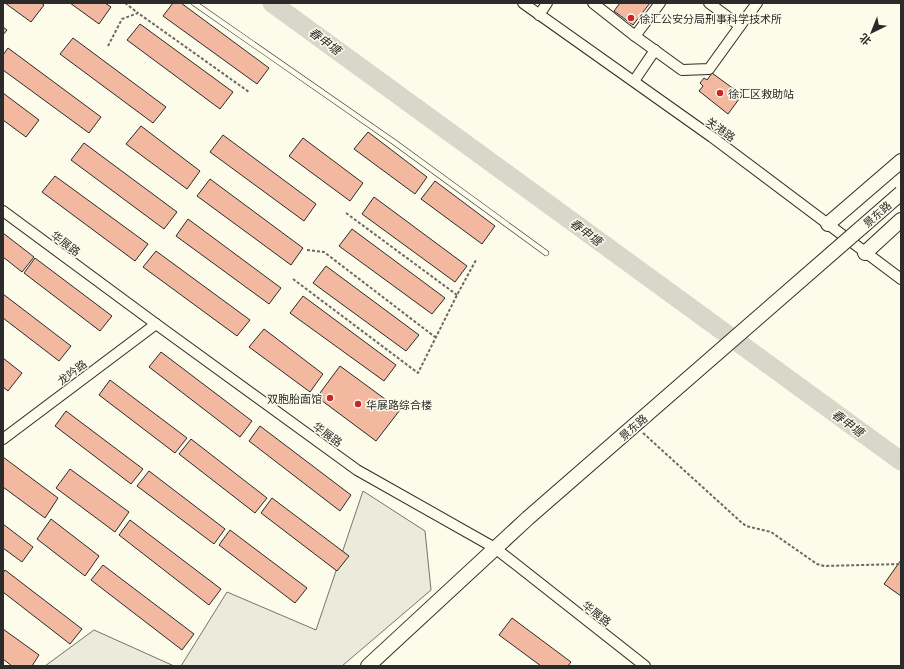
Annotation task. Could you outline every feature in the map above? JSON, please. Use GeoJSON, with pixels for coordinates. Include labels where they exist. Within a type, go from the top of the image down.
{"type":"FeatureCollection","features":[{"type":"Feature","properties":{"kind":"street","name":"关港路"},"geometry":{"type":"LineString","coordinates":[[523,3],[634,81],[901,279]]}},
{"type":"Feature","properties":{"kind":"street"},"geometry":{"type":"LineString","coordinates":[[539,15],[547,3]]}},
{"type":"Feature","properties":{"kind":"street"},"geometry":{"type":"LineString","coordinates":[[592,3],[682,70],[708,69],[757,3]]}},
{"type":"Feature","properties":{"kind":"street"},"geometry":{"type":"LineString","coordinates":[[635,36],[660,3]]}},
{"type":"Feature","properties":{"kind":"street"},"geometry":{"type":"LineString","coordinates":[[709,3],[740,26]]}},
{"type":"Feature","properties":{"kind":"street"},"geometry":{"type":"LineString","coordinates":[[634,81],[655,50]]}},
{"type":"Feature","properties":{"kind":"street"},"geometry":{"type":"LineString","coordinates":[[828,224],[901,161]]}},
{"type":"Feature","properties":{"kind":"street","name":"景东路"},"geometry":{"type":"LineString","coordinates":[[368,666],[528,518],[901,193]]}},
{"type":"Feature","properties":{"kind":"street","name":"华展路"},"geometry":{"type":"LineString","coordinates":[[3,211],[357,470],[495,548],[644,666]]}},
{"type":"Feature","properties":{"kind":"street"},"geometry":{"type":"LineString","coordinates":[[865,253],[901,220]]}},
{"type":"Feature","properties":{"kind":"street","name":"龙吟路"},"geometry":{"type":"LineString","coordinates":[[3,439],[156,324]]}},
{"type":"Feature","properties":{"kind":"lane"},"geometry":{"type":"LineString","coordinates":[[194,3],[394,142],[546,253]]}},
{"type":"Feature","properties":{"kind":"path"},"geometry":{"type":"LineString","coordinates":[[125,3],[249,92]]}},
{"type":"Feature","properties":{"kind":"path"},"geometry":{"type":"LineString","coordinates":[[108,46],[122,20],[138,13]]}},
{"type":"Feature","properties":{"kind":"path"},"geometry":{"type":"LineString","coordinates":[[346,213],[457,295]]}},
{"type":"Feature","properties":{"kind":"path"},"geometry":{"type":"LineString","coordinates":[[307,250],[324,252],[436,337]]}},
{"type":"Feature","properties":{"kind":"path"},"geometry":{"type":"LineString","coordinates":[[293,279],[418,374],[476,260]]}},
{"type":"Feature","properties":{"kind":"path"},"geometry":{"type":"LineString","coordinates":[[634,426],[746,526],[771,532],[817,564],[824,566],[901,564]]}},
{"type":"Feature","properties":{"kind":"shaded area"},"geometry":{"type":"Polygon","coordinates":[[[363,491],[425,531],[431,590],[342,666],[181,666],[227,592],[316,630],[363,491]]]}},
{"type":"Feature","properties":{"kind":"shaded area"},"geometry":{"type":"Polygon","coordinates":[[[94,630],[174,666],[45,666],[94,630]]]}},
{"type":"Feature","properties":{"kind":"building"},"geometry":{"type":"Polygon","coordinates":[[[5,3],[41,3],[44,5],[31,22],[5,3]]]}},
{"type":"Feature","properties":{"kind":"building"},"geometry":{"type":"Polygon","coordinates":[[[70,3],[105,3],[111,7],[99,24],[70,3]]]}},
{"type":"Feature","properties":{"kind":"building"},"geometry":{"type":"Polygon","coordinates":[[[173,3],[181,3],[269,68],[257,84],[163,16],[173,3]]]}},
{"type":"Feature","properties":{"kind":"building","name":"徐汇公安分局刑事科学技术所"},"geometry":{"type":"Polygon","coordinates":[[[620,3],[650,3],[633,25],[614,11],[620,3]]]}},
{"type":"Feature","properties":{"kind":"building"},"geometry":{"type":"Polygon","coordinates":[[[140,24],[233,92],[220,109],[127,40],[140,24]]]}},
{"type":"Feature","properties":{"kind":"building"},"geometry":{"type":"Polygon","coordinates":[[[3,27],[7,30],[3,35],[3,27]]]}},
{"type":"Feature","properties":{"kind":"building"},"geometry":{"type":"Polygon","coordinates":[[[73,38],[166,107],[153,123],[60,54],[73,38]]]}},
{"type":"Feature","properties":{"kind":"building"},"geometry":{"type":"Polygon","coordinates":[[[8,48],[101,117],[89,133],[3,70],[3,55],[8,48]]]}},
{"type":"Feature","properties":{"kind":"building","name":"徐汇区救助站"},"geometry":{"type":"Polygon","coordinates":[[[712,73],[742,95],[728,114],[699,91],[703,86],[700,83],[704,78],[707,80],[712,73]]]}},
{"type":"Feature","properties":{"kind":"building"},"geometry":{"type":"Polygon","coordinates":[[[3,93],[39,120],[26,137],[3,120],[3,93]]]}},
{"type":"Feature","properties":{"kind":"building"},"geometry":{"type":"Polygon","coordinates":[[[141,126],[200,171],[187,189],[126,144],[141,126]]]}},
{"type":"Feature","properties":{"kind":"building"},"geometry":{"type":"Polygon","coordinates":[[[368,132],[427,177],[415,194],[354,149],[368,132]]]}},
{"type":"Feature","properties":{"kind":"building"},"geometry":{"type":"Polygon","coordinates":[[[223,135],[316,204],[304,221],[210,152],[223,135]]]}},
{"type":"Feature","properties":{"kind":"building"},"geometry":{"type":"Polygon","coordinates":[[[303,138],[363,183],[350,201],[289,156],[303,138]]]}},
{"type":"Feature","properties":{"kind":"building"},"geometry":{"type":"Polygon","coordinates":[[[84,143],[177,212],[164,229],[71,160],[84,143]]]}},
{"type":"Feature","properties":{"kind":"building"},"geometry":{"type":"Polygon","coordinates":[[[55,176],[148,244],[135,261],[42,192],[55,176]]]}},
{"type":"Feature","properties":{"kind":"building"},"geometry":{"type":"Polygon","coordinates":[[[210,179],[303,248],[291,265],[197,196],[210,179]]]}},
{"type":"Feature","properties":{"kind":"building"},"geometry":{"type":"Polygon","coordinates":[[[435,181],[495,226],[482,244],[421,199],[435,181]]]}},
{"type":"Feature","properties":{"kind":"building"},"geometry":{"type":"Polygon","coordinates":[[[374,197],[467,266],[455,282],[362,214],[374,197]]]}},
{"type":"Feature","properties":{"kind":"building"},"geometry":{"type":"Polygon","coordinates":[[[188,219],[281,288],[269,304],[176,236],[188,219]]]}},
{"type":"Feature","properties":{"kind":"building"},"geometry":{"type":"Polygon","coordinates":[[[352,229],[445,298],[432,314],[339,246],[352,229]]]}},
{"type":"Feature","properties":{"kind":"building"},"geometry":{"type":"Polygon","coordinates":[[[3,233],[34,257],[22,272],[3,257],[3,233]]]}},
{"type":"Feature","properties":{"kind":"building"},"geometry":{"type":"Polygon","coordinates":[[[156,251],[250,320],[237,336],[143,267],[156,251]]]}},
{"type":"Feature","properties":{"kind":"building"},"geometry":{"type":"Polygon","coordinates":[[[35,258],[112,316],[100,331],[24,273],[35,258]]]}},
{"type":"Feature","properties":{"kind":"building"},"geometry":{"type":"Polygon","coordinates":[[[326,266],[419,335],[406,351],[313,283],[326,266]]]}},
{"type":"Feature","properties":{"kind":"building"},"geometry":{"type":"Polygon","coordinates":[[[3,294],[71,346],[59,361],[3,318],[3,294]]]}},
{"type":"Feature","properties":{"kind":"building"},"geometry":{"type":"Polygon","coordinates":[[[303,296],[396,365],[384,381],[290,313],[303,296]]]}},
{"type":"Feature","properties":{"kind":"building"},"geometry":{"type":"Polygon","coordinates":[[[264,329],[323,374],[310,392],[249,347],[264,329]]]}},
{"type":"Feature","properties":{"kind":"building"},"geometry":{"type":"Polygon","coordinates":[[[161,352],[252,421],[240,437],[149,367],[161,352]]]}},
{"type":"Feature","properties":{"kind":"building"},"geometry":{"type":"Polygon","coordinates":[[[3,358],[22,373],[8,391],[3,387],[3,358]]]}},
{"type":"Feature","properties":{"kind":"building","name":"华展路综合楼"},"geometry":{"type":"Polygon","coordinates":[[[340,366],[400,410],[376,441],[317,397],[340,366]]]}},
{"type":"Feature","properties":{"kind":"building"},"geometry":{"type":"Polygon","coordinates":[[[110,380],[187,438],[175,453],[99,395],[110,380]]]}},
{"type":"Feature","properties":{"kind":"building"},"geometry":{"type":"Polygon","coordinates":[[[66,411],[143,469],[131,484],[55,426],[66,411]]]}},
{"type":"Feature","properties":{"kind":"building"},"geometry":{"type":"Polygon","coordinates":[[[260,426],[351,495],[340,511],[249,441],[260,426]]]}},
{"type":"Feature","properties":{"kind":"building"},"geometry":{"type":"Polygon","coordinates":[[[191,439],[267,498],[255,513],[179,454],[191,439]]]}},
{"type":"Feature","properties":{"kind":"building"},"geometry":{"type":"Polygon","coordinates":[[[3,457],[58,498],[45,518],[3,487],[3,457]]]}},
{"type":"Feature","properties":{"kind":"building"},"geometry":{"type":"Polygon","coordinates":[[[70,469],[129,512],[115,532],[56,488],[70,469]]]}},
{"type":"Feature","properties":{"kind":"building"},"geometry":{"type":"Polygon","coordinates":[[[149,471],[225,529],[214,544],[137,486],[149,471]]]}},
{"type":"Feature","properties":{"kind":"building"},"geometry":{"type":"Polygon","coordinates":[[[272,498],[349,556],[337,571],[261,513],[272,498]]]}},
{"type":"Feature","properties":{"kind":"building"},"geometry":{"type":"Polygon","coordinates":[[[51,519],[99,556],[85,576],[37,539],[51,519]]]}},
{"type":"Feature","properties":{"kind":"building"},"geometry":{"type":"Polygon","coordinates":[[[130,520],[221,589],[209,605],[119,535],[130,520]]]}},
{"type":"Feature","properties":{"kind":"building"},"geometry":{"type":"Polygon","coordinates":[[[3,524],[33,547],[22,562],[3,548],[3,524]]]}},
{"type":"Feature","properties":{"kind":"building"},"geometry":{"type":"Polygon","coordinates":[[[230,530],[307,588],[295,603],[219,545],[230,530]]]}},
{"type":"Feature","properties":{"kind":"building"},"geometry":{"type":"Polygon","coordinates":[[[901,560],[901,596],[884,584],[901,560]]]}},
{"type":"Feature","properties":{"kind":"building"},"geometry":{"type":"Polygon","coordinates":[[[103,565],[194,634],[182,650],[91,580],[103,565]]]}},
{"type":"Feature","properties":{"kind":"building"},"geometry":{"type":"Polygon","coordinates":[[[5,570],[82,629],[70,644],[3,592],[3,573],[5,570]]]}},
{"type":"Feature","properties":{"kind":"building"},"geometry":{"type":"Polygon","coordinates":[[[512,618],[571,662],[568,666],[541,666],[499,635],[512,618]]]}},
{"type":"Feature","properties":{"kind":"building"},"geometry":{"type":"Polygon","coordinates":[[[3,629],[39,655],[32,666],[12,666],[3,659],[3,629]]]}},
{"type":"Feature","properties":{"kind":"waterway","name":"春申塘"},"geometry":{"type":"LineString","coordinates":[[272,3],[901,461]]}},
{"type":"Feature","properties":{"kind":"place","name":"徐汇公安分局刑事科学技术所"},"geometry":{"type":"Point","coordinates":[631,18]}},
{"type":"Feature","properties":{"kind":"place","name":"徐汇区救助站"},"geometry":{"type":"Point","coordinates":[720,93]}},
{"type":"Feature","properties":{"kind":"place","name":"双胞胎面馆"},"geometry":{"type":"Point","coordinates":[330,398]}},
{"type":"Feature","properties":{"kind":"place","name":"华展路综合楼"},"geometry":{"type":"Point","coordinates":[358,404]}}]}
